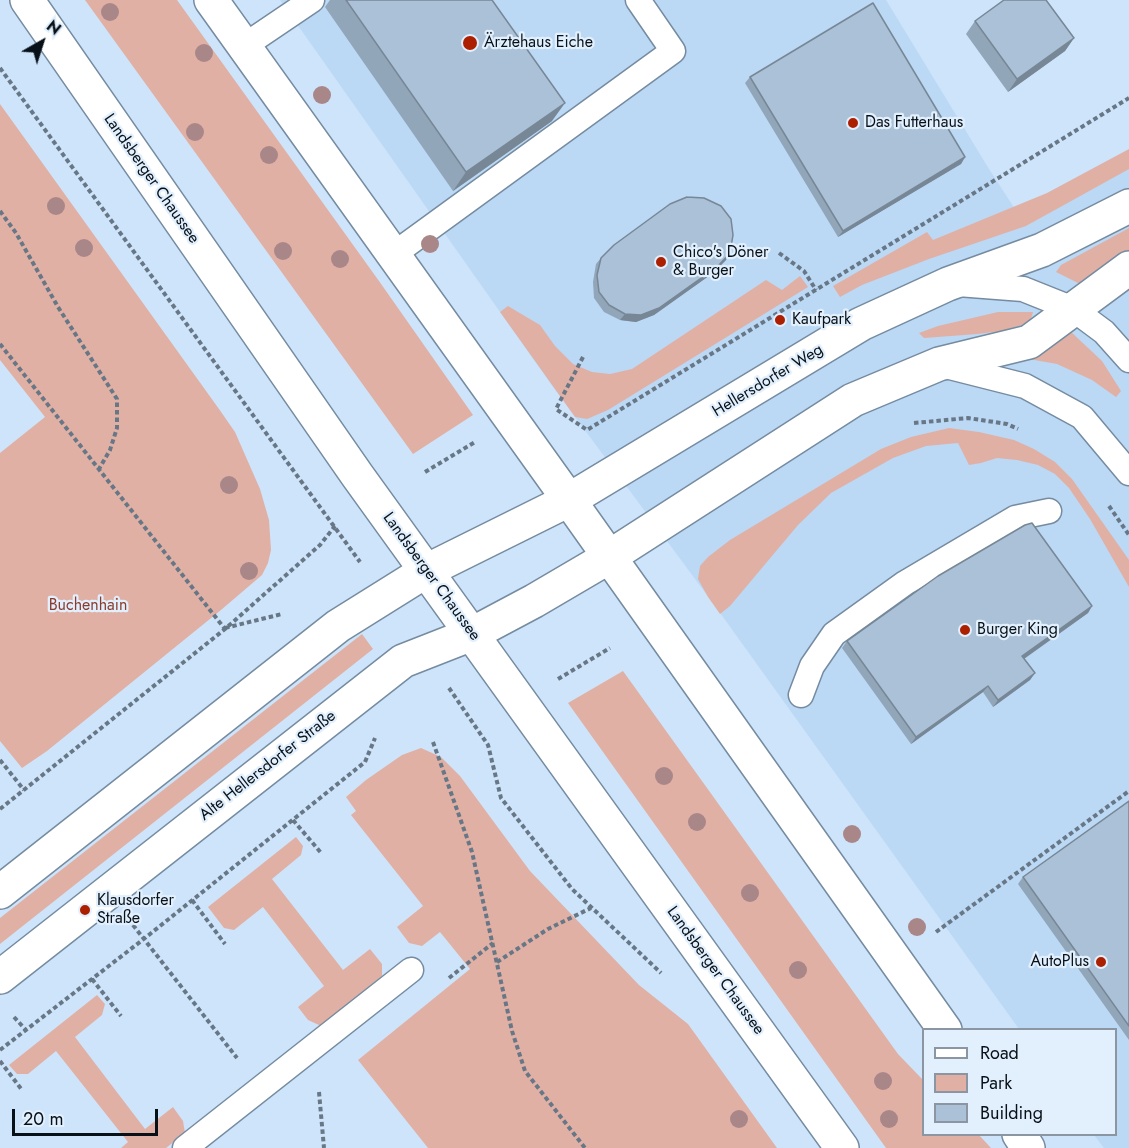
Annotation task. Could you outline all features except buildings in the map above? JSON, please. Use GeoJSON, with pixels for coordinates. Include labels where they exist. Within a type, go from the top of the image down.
{"type":"FeatureCollection","features":[{"type":"Feature","properties":{"kind":"main road","name":"Landsberger Chaussee"},"geometry":{"type":"LineString","coordinates":[[27,0],[357,475],[842,1148]]}},
{"type":"Feature","properties":{"kind":"main road"},"geometry":{"type":"LineString","coordinates":[[211,0],[944,1028]]}},
{"type":"Feature","properties":{"kind":"main road","name":"Hellersdorfer Weg"},"geometry":{"type":"LineString","coordinates":[[426,571],[569,500],[861,324],[948,284],[1042,250],[1129,206]]}},
{"type":"Feature","properties":{"kind":"main road"},"geometry":{"type":"LineString","coordinates":[[609,557],[853,400],[939,364],[1029,342],[1129,268]]}},
{"type":"Feature","properties":{"kind":"main road","name":"Alte Hellersdorfer Straße"},"geometry":{"type":"LineString","coordinates":[[0,977],[403,661],[472,634],[609,557]]}},
{"type":"Feature","properties":{"kind":"main road"},"geometry":{"type":"LineString","coordinates":[[0,892],[338,626],[426,571]]}},
{"type":"Feature","properties":{"kind":"lane"},"geometry":{"type":"LineString","coordinates":[[244,46],[312,0]]}},
{"type":"Feature","properties":{"kind":"lane"},"geometry":{"type":"LineString","coordinates":[[394,254],[674,51],[638,0]]}},
{"type":"Feature","properties":{"kind":"lane"},"geometry":{"type":"LineString","coordinates":[[948,284],[1023,289],[1073,309],[1104,332],[1129,360]]}},
{"type":"Feature","properties":{"kind":"lane"},"geometry":{"type":"LineString","coordinates":[[939,364],[1025,386],[1082,417],[1129,473]]}},
{"type":"Feature","properties":{"kind":"lane"},"geometry":{"type":"LineString","coordinates":[[801,695],[812,666],[834,634],[905,584],[1015,518],[1049,511]]}},
{"type":"Feature","properties":{"kind":"lane"},"geometry":{"type":"LineString","coordinates":[[185,1148],[411,970]]}},
{"type":"Feature","properties":{"kind":"path"},"geometry":{"type":"LineString","coordinates":[[583,357],[556,409],[587,430],[1129,98]]}},
{"type":"Feature","properties":{"kind":"path"},"geometry":{"type":"LineString","coordinates":[[0,211],[16,233],[58,307],[117,399],[117,428],[110,450],[99,470]]}},
{"type":"Feature","properties":{"kind":"path"},"geometry":{"type":"LineString","coordinates":[[779,253],[804,271],[816,291]]}},
{"type":"Feature","properties":{"kind":"path"},"geometry":{"type":"LineString","coordinates":[[0,344],[225,628]]}},
{"type":"Feature","properties":{"kind":"path"},"geometry":{"type":"LineString","coordinates":[[906,426],[916,422],[968,418],[1007,424],[1027,432]]}},
{"type":"Feature","properties":{"kind":"path"},"geometry":{"type":"LineString","coordinates":[[425,472],[476,441]]}},
{"type":"Feature","properties":{"kind":"path"},"geometry":{"type":"LineString","coordinates":[[1106,501],[1129,535]]}},
{"type":"Feature","properties":{"kind":"path"},"geometry":{"type":"LineString","coordinates":[[0,809],[225,628],[320,545],[335,526]]}},
{"type":"Feature","properties":{"kind":"path"},"geometry":{"type":"LineString","coordinates":[[556,681],[610,648]]}},
{"type":"Feature","properties":{"kind":"path"},"geometry":{"type":"LineString","coordinates":[[433,742],[472,852],[512,1030],[525,1071],[585,1148]]}},
{"type":"Feature","properties":{"kind":"path"},"geometry":{"type":"LineString","coordinates":[[0,760],[24,790]]}},
{"type":"Feature","properties":{"kind":"path"},"geometry":{"type":"LineString","coordinates":[[0,1050],[145,938],[365,762]]}},
{"type":"Feature","properties":{"kind":"path"},"geometry":{"type":"LineString","coordinates":[[936,932],[1129,791]]}},
{"type":"Feature","properties":{"kind":"path"},"geometry":{"type":"LineString","coordinates":[[293,820],[322,854]]}},
{"type":"Feature","properties":{"kind":"path"},"geometry":{"type":"LineString","coordinates":[[192,900],[225,944]]}},
{"type":"Feature","properties":{"kind":"path"},"geometry":{"type":"LineString","coordinates":[[497,962],[548,929],[591,908]]}},
{"type":"Feature","properties":{"kind":"path"},"geometry":{"type":"LineString","coordinates":[[131,922],[261,1089]]}},
{"type":"Feature","properties":{"kind":"path"},"geometry":{"type":"LineString","coordinates":[[92,979],[121,1016]]}},
{"type":"Feature","properties":{"kind":"path"},"geometry":{"type":"LineString","coordinates":[[13,1016],[26,1030]]}},
{"type":"Feature","properties":{"kind":"path"},"geometry":{"type":"LineString","coordinates":[[0,1061],[22,1090]]}},
{"type":"Feature","properties":{"kind":"shaded area"},"geometry":{"type":"Polygon","coordinates":[[[280,0],[886,0],[1026,226],[1129,166],[1129,1148],[1104,1148],[1095,1136],[1117,1136],[1117,1028],[1018,1028],[718,610],[553,387],[280,0]]]}},
{"type":"Feature","properties":{"kind":"green space"},"geometry":{"type":"Polygon","coordinates":[[[85,0],[177,0],[473,415],[413,454],[85,0]]]}},
{"type":"Feature","properties":{"kind":"green space","name":"Buchenhain"},"geometry":{"type":"Polygon","coordinates":[[[0,104],[235,432],[260,489],[269,520],[271,550],[262,575],[47,751],[22,768],[0,741],[0,453],[45,417],[0,360],[0,104]]]}},
{"type":"Feature","properties":{"kind":"green space"},"geometry":{"type":"Polygon","coordinates":[[[1129,149],[1129,169],[1026,226],[929,259],[862,285],[840,297],[833,286],[927,232],[933,240],[1047,193],[1129,149]]]}},
{"type":"Feature","properties":{"kind":"green space"},"geometry":{"type":"Polygon","coordinates":[[[1129,228],[1129,251],[1082,285],[1056,272],[1061,265],[1129,228]]]}},
{"type":"Feature","properties":{"kind":"green space"},"geometry":{"type":"Polygon","coordinates":[[[800,276],[808,287],[608,410],[587,419],[575,417],[500,312],[508,306],[540,325],[555,346],[573,364],[592,372],[610,374],[632,369],[766,280],[782,290],[800,276]]]}},
{"type":"Feature","properties":{"kind":"green space"},"geometry":{"type":"Polygon","coordinates":[[[998,312],[1033,312],[1031,319],[1022,325],[1001,331],[924,338],[919,333],[938,326],[998,312]]]}},
{"type":"Feature","properties":{"kind":"green space"},"geometry":{"type":"Polygon","coordinates":[[[1070,331],[1102,361],[1121,391],[1116,397],[1092,380],[1057,364],[1023,358],[1070,331]]]}},
{"type":"Feature","properties":{"kind":"green space"},"geometry":{"type":"Polygon","coordinates":[[[949,428],[1014,440],[1055,462],[1072,479],[1129,560],[1129,587],[1090,519],[1069,488],[1055,474],[1038,465],[1017,460],[997,458],[969,465],[958,443],[926,446],[893,458],[831,493],[798,525],[730,606],[720,614],[698,579],[700,566],[708,557],[730,540],[881,449],[911,437],[949,428]]]}},
{"type":"Feature","properties":{"kind":"green space"},"geometry":{"type":"Polygon","coordinates":[[[362,634],[373,649],[0,944],[0,918],[362,634]]]}},
{"type":"Feature","properties":{"kind":"green space"},"geometry":{"type":"Polygon","coordinates":[[[623,671],[898,1054],[922,1079],[922,1136],[980,1136],[991,1148],[886,1148],[568,703],[623,671]]]}},
{"type":"Feature","properties":{"kind":"green space"},"geometry":{"type":"Polygon","coordinates":[[[421,748],[441,757],[460,776],[530,871],[639,985],[688,1024],[777,1148],[428,1148],[358,1060],[470,969],[440,932],[422,946],[409,943],[397,927],[423,906],[351,815],[356,811],[346,797],[402,755],[421,748]]]}},
{"type":"Feature","properties":{"kind":"green space"},"geometry":{"type":"Polygon","coordinates":[[[296,837],[303,846],[301,855],[272,879],[343,970],[370,949],[382,964],[382,976],[321,1026],[308,1020],[298,1007],[324,986],[263,907],[234,930],[224,928],[208,907],[296,837]]]}},
{"type":"Feature","properties":{"kind":"green space"},"geometry":{"type":"Polygon","coordinates":[[[97,995],[105,1004],[102,1015],[75,1037],[145,1129],[173,1107],[183,1121],[185,1133],[166,1148],[121,1148],[128,1142],[56,1051],[28,1074],[17,1074],[9,1065],[97,995]]]}},
{"type":"Feature","properties":{"kind":"place","name":"Ärztehaus Eiche"},"geometry":{"type":"Point","coordinates":[470,43]}},
{"type":"Feature","properties":{"kind":"place","name":"Das Futterhaus"},"geometry":{"type":"Point","coordinates":[853,123]}},
{"type":"Feature","properties":{"kind":"place","name":"Chico's Döner & Burger"},"geometry":{"type":"Point","coordinates":[661,262]}},
{"type":"Feature","properties":{"kind":"place","name":"Kaufpark"},"geometry":{"type":"Point","coordinates":[780,320]}},
{"type":"Feature","properties":{"kind":"place","name":"Burger King"},"geometry":{"type":"Point","coordinates":[965,630]}},
{"type":"Feature","properties":{"kind":"place","name":"Klausdorfer Straße"},"geometry":{"type":"Point","coordinates":[85,910]}},
{"type":"Feature","properties":{"kind":"place","name":"AutoPlus"},"geometry":{"type":"Point","coordinates":[1101,962]}}]}
